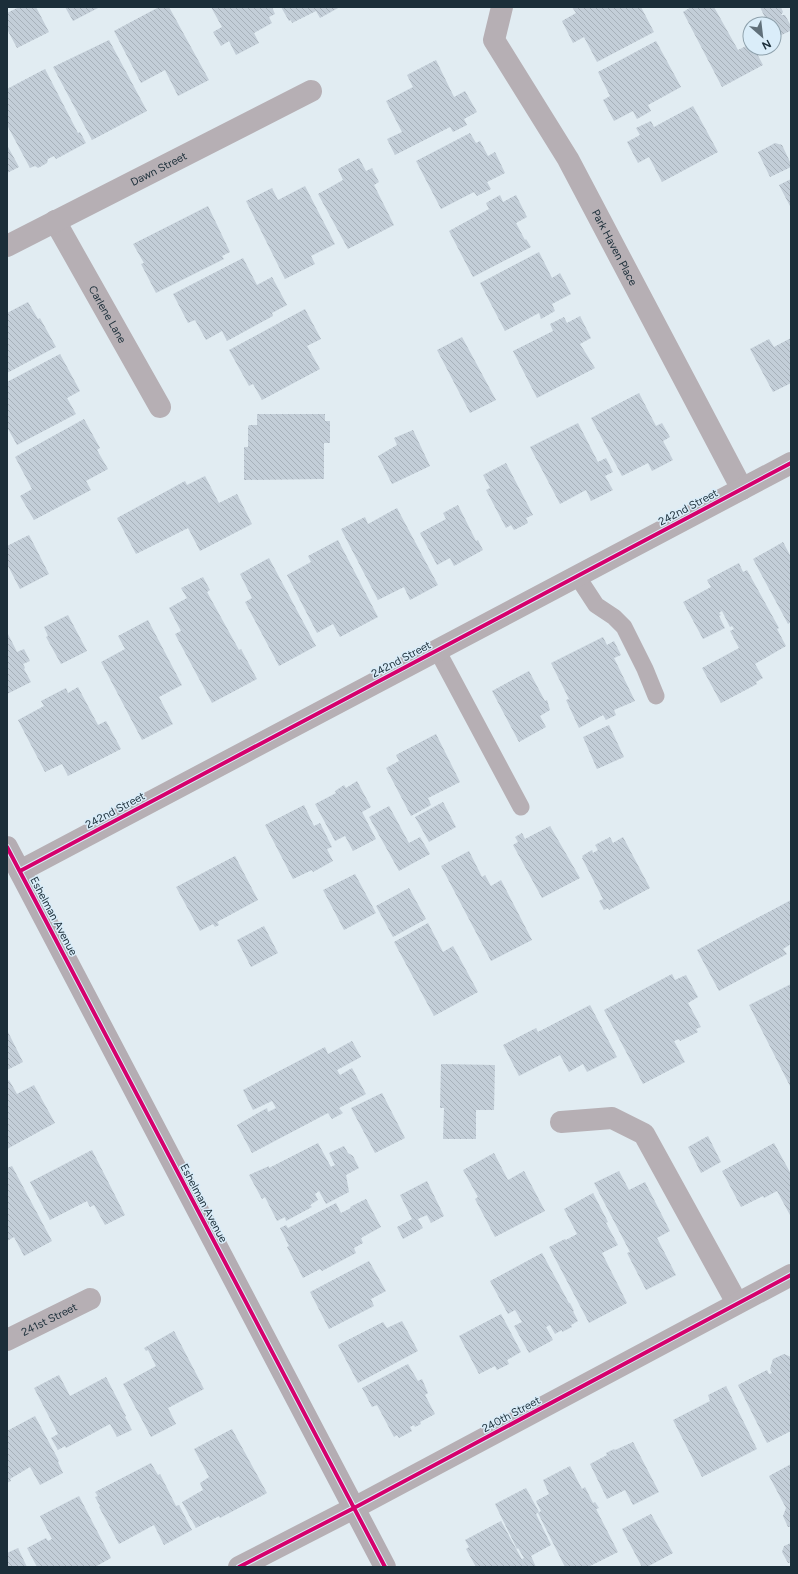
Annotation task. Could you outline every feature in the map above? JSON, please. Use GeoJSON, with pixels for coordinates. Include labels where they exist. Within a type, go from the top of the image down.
{"type":"FeatureCollection","features":[{"type":"Feature","properties":{"kind":"street","name":"Park Haven Place"},"geometry":{"type":"LineString","coordinates":[[502,7],[494,40],[568,160],[742,489]]}},
{"type":"Feature","properties":{"kind":"street","name":"Dawn Street"},"geometry":{"type":"LineString","coordinates":[[7,246],[311,91]]}},
{"type":"Feature","properties":{"kind":"street","name":"Carlene Lane"},"geometry":{"type":"LineString","coordinates":[[55,221],[160,407]]}},
{"type":"Feature","properties":{"kind":"street","name":"242nd Street"},"geometry":{"type":"LineString","coordinates":[[20,871],[791,463]]}},
{"type":"Feature","properties":{"kind":"street","name":"Eshelman Avenue"},"geometry":{"type":"LineString","coordinates":[[7,847],[385,1567]]}},
{"type":"Feature","properties":{"kind":"street"},"geometry":{"type":"LineString","coordinates":[[561,1122],[612,1118],[644,1134],[737,1304]]}},
{"type":"Feature","properties":{"kind":"street","name":"240th Street"},"geometry":{"type":"LineString","coordinates":[[239,1567],[354,1508],[790,1276]]}},
{"type":"Feature","properties":{"kind":"street","name":"241st Street"},"geometry":{"type":"LineString","coordinates":[[7,1340],[90,1299]]}},
{"type":"Feature","properties":{"kind":"lane"},"geometry":{"type":"LineString","coordinates":[[577,576],[596,605],[614,617],[624,627],[645,669],[656,696]]}},
{"type":"Feature","properties":{"kind":"lane"},"geometry":{"type":"LineString","coordinates":[[437,650],[521,807]]}},
{"type":"Feature","properties":{"kind":"building"},"geometry":{"type":"Polygon","coordinates":[[[19,7],[36,7],[49,32],[17,48],[7,29],[7,13],[19,7]]]}},
{"type":"Feature","properties":{"kind":"building"},"geometry":{"type":"Polygon","coordinates":[[[65,7],[100,7],[73,21],[65,7]]]}},
{"type":"Feature","properties":{"kind":"building"},"geometry":{"type":"Polygon","coordinates":[[[159,7],[169,7],[209,80],[178,96],[165,70],[141,83],[114,31],[159,7]]]}},
{"type":"Feature","properties":{"kind":"building"},"geometry":{"type":"Polygon","coordinates":[[[211,7],[272,7],[275,14],[269,17],[272,23],[254,33],[259,43],[236,55],[229,41],[221,46],[213,32],[222,27],[211,7]]]}},
{"type":"Feature","properties":{"kind":"building"},"geometry":{"type":"Polygon","coordinates":[[[281,7],[340,7],[320,18],[316,11],[292,23],[291,20],[289,21],[281,7]]]}},
{"type":"Feature","properties":{"kind":"building"},"geometry":{"type":"Polygon","coordinates":[[[572,7],[641,7],[654,32],[597,62],[584,37],[573,43],[562,21],[576,13],[572,7]]]}},
{"type":"Feature","properties":{"kind":"building"},"geometry":{"type":"Polygon","coordinates":[[[691,7],[714,7],[738,50],[742,48],[742,56],[758,56],[763,65],[722,87],[683,12],[691,7]]]}},
{"type":"Feature","properties":{"kind":"building"},"geometry":{"type":"Polygon","coordinates":[[[760,7],[781,7],[783,12],[781,15],[785,15],[791,26],[790,31],[782,35],[782,16],[764,16],[760,7]]]}},
{"type":"Feature","properties":{"kind":"building"},"geometry":{"type":"Polygon","coordinates":[[[109,40],[147,111],[92,140],[53,67],[109,40]]]}},
{"type":"Feature","properties":{"kind":"building"},"geometry":{"type":"Polygon","coordinates":[[[656,41],[681,87],[648,105],[651,111],[637,119],[633,111],[614,121],[603,100],[610,96],[598,72],[656,41]]]}},
{"type":"Feature","properties":{"kind":"building"},"geometry":{"type":"Polygon","coordinates":[[[436,60],[454,97],[465,91],[477,112],[464,119],[467,125],[453,132],[450,127],[395,155],[387,139],[402,132],[386,101],[413,87],[407,75],[436,60]]]}},
{"type":"Feature","properties":{"kind":"building"},"geometry":{"type":"Polygon","coordinates":[[[45,69],[78,133],[80,132],[86,143],[56,159],[54,156],[48,159],[47,163],[38,168],[35,166],[30,168],[7,125],[7,89],[45,69]]]}},
{"type":"Feature","properties":{"kind":"building"},"geometry":{"type":"Polygon","coordinates":[[[693,106],[718,152],[662,182],[649,157],[638,163],[627,142],[640,135],[636,128],[651,121],[654,127],[693,106]]]}},
{"type":"Feature","properties":{"kind":"building"},"geometry":{"type":"Polygon","coordinates":[[[470,133],[476,143],[480,141],[488,156],[495,152],[505,173],[487,182],[491,189],[477,196],[474,192],[441,209],[416,161],[470,133]]]}},
{"type":"Feature","properties":{"kind":"building"},"geometry":{"type":"Polygon","coordinates":[[[775,143],[782,145],[791,167],[770,177],[758,152],[775,143]]]}},
{"type":"Feature","properties":{"kind":"building"},"geometry":{"type":"Polygon","coordinates":[[[7,145],[19,167],[7,173],[7,145]]]}},
{"type":"Feature","properties":{"kind":"building"},"geometry":{"type":"Polygon","coordinates":[[[359,158],[366,171],[372,168],[379,182],[374,185],[394,225],[348,249],[318,194],[343,180],[338,169],[359,158]]]}},
{"type":"Feature","properties":{"kind":"building"},"geometry":{"type":"Polygon","coordinates":[[[791,179],[791,208],[779,185],[791,179]]]}},
{"type":"Feature","properties":{"kind":"building"},"geometry":{"type":"Polygon","coordinates":[[[305,186],[335,244],[311,256],[315,264],[285,279],[246,201],[272,188],[278,200],[305,186]]]}},
{"type":"Feature","properties":{"kind":"building"},"geometry":{"type":"Polygon","coordinates":[[[500,195],[503,202],[516,195],[527,217],[516,223],[525,240],[526,239],[531,247],[473,277],[449,231],[489,209],[486,203],[500,195]]]}},
{"type":"Feature","properties":{"kind":"building"},"geometry":{"type":"Polygon","coordinates":[[[208,206],[230,252],[222,256],[224,259],[156,293],[141,264],[144,263],[133,244],[208,206]]]}},
{"type":"Feature","properties":{"kind":"building"},"geometry":{"type":"Polygon","coordinates":[[[539,252],[552,278],[560,273],[571,294],[552,304],[555,311],[541,319],[539,313],[505,331],[480,283],[539,252]]]}},
{"type":"Feature","properties":{"kind":"building"},"geometry":{"type":"Polygon","coordinates":[[[243,258],[257,285],[272,277],[287,305],[272,313],[273,316],[227,341],[222,331],[206,340],[195,320],[188,323],[173,294],[243,258]]]}},
{"type":"Feature","properties":{"kind":"building"},"geometry":{"type":"Polygon","coordinates":[[[28,302],[38,319],[40,318],[56,347],[7,373],[7,313],[28,302]]]}},
{"type":"Feature","properties":{"kind":"building"},"geometry":{"type":"Polygon","coordinates":[[[305,309],[321,339],[307,346],[320,369],[262,400],[253,384],[249,386],[229,350],[305,309]]]}},
{"type":"Feature","properties":{"kind":"building"},"geometry":{"type":"Polygon","coordinates":[[[580,316],[591,338],[580,344],[595,368],[537,398],[513,351],[553,331],[550,324],[564,317],[567,323],[580,316]]]}},
{"type":"Feature","properties":{"kind":"building"},"geometry":{"type":"Polygon","coordinates":[[[462,337],[496,400],[470,413],[437,350],[462,337]]]}},
{"type":"Feature","properties":{"kind":"building"},"geometry":{"type":"Polygon","coordinates":[[[791,338],[791,383],[773,392],[750,349],[769,339],[774,347],[791,338]]]}},
{"type":"Feature","properties":{"kind":"building"},"geometry":{"type":"Polygon","coordinates":[[[60,354],[80,391],[67,398],[76,414],[17,445],[7,427],[7,382],[60,354]]]}},
{"type":"Feature","properties":{"kind":"building"},"geometry":{"type":"Polygon","coordinates":[[[639,393],[656,426],[662,423],[670,437],[663,441],[673,460],[652,471],[648,463],[622,476],[591,418],[639,393]]]}},
{"type":"Feature","properties":{"kind":"building"},"geometry":{"type":"Polygon","coordinates":[[[257,414],[325,414],[325,421],[330,421],[330,443],[324,443],[324,479],[244,480],[244,447],[248,447],[249,425],[257,425],[257,414]]]}},
{"type":"Feature","properties":{"kind":"building"},"geometry":{"type":"Polygon","coordinates":[[[84,419],[100,448],[97,450],[108,469],[86,481],[91,490],[34,520],[20,496],[32,489],[15,457],[84,419]]]}},
{"type":"Feature","properties":{"kind":"building"},"geometry":{"type":"Polygon","coordinates":[[[578,423],[598,462],[606,458],[613,472],[605,476],[613,490],[591,501],[586,490],[560,504],[530,447],[578,423]]]}},
{"type":"Feature","properties":{"kind":"building"},"geometry":{"type":"Polygon","coordinates":[[[413,430],[430,466],[392,484],[378,456],[397,445],[394,438],[413,430]]]}},
{"type":"Feature","properties":{"kind":"building"},"geometry":{"type":"Polygon","coordinates":[[[506,463],[533,515],[526,518],[528,523],[514,530],[511,525],[506,528],[486,490],[490,488],[483,475],[506,463]]]}},
{"type":"Feature","properties":{"kind":"building"},"geometry":{"type":"Polygon","coordinates":[[[205,476],[219,503],[237,494],[252,524],[200,551],[188,528],[136,554],[117,518],[185,481],[187,485],[205,476]]]}},
{"type":"Feature","properties":{"kind":"building"},"geometry":{"type":"Polygon","coordinates":[[[458,505],[476,541],[478,540],[483,550],[454,566],[450,558],[437,565],[420,533],[446,519],[443,513],[458,505]]]}},
{"type":"Feature","properties":{"kind":"building"},"geometry":{"type":"Polygon","coordinates":[[[397,508],[438,585],[410,600],[404,587],[378,600],[341,529],[365,517],[368,524],[397,508]]]}},
{"type":"Feature","properties":{"kind":"building"},"geometry":{"type":"Polygon","coordinates":[[[29,535],[49,574],[20,589],[7,564],[7,546],[29,535]]]}},
{"type":"Feature","properties":{"kind":"building"},"geometry":{"type":"Polygon","coordinates":[[[338,540],[378,617],[340,637],[333,624],[317,633],[287,575],[311,562],[308,556],[338,540]]]}},
{"type":"Feature","properties":{"kind":"building"},"geometry":{"type":"Polygon","coordinates":[[[783,542],[791,557],[791,622],[788,624],[753,559],[783,542]]]}},
{"type":"Feature","properties":{"kind":"building"},"geometry":{"type":"Polygon","coordinates":[[[269,558],[316,646],[279,666],[245,602],[252,598],[240,574],[269,558]]]}},
{"type":"Feature","properties":{"kind":"building"},"geometry":{"type":"Polygon","coordinates":[[[739,563],[743,572],[747,570],[779,628],[777,629],[786,646],[755,664],[763,678],[756,682],[757,684],[721,703],[702,668],[739,648],[730,631],[734,629],[732,626],[730,627],[722,611],[719,613],[721,615],[719,616],[725,628],[703,639],[683,602],[711,587],[707,580],[739,563]]]}},
{"type":"Feature","properties":{"kind":"building"},"geometry":{"type":"Polygon","coordinates":[[[203,577],[210,590],[207,592],[257,679],[212,703],[175,634],[181,631],[169,608],[187,598],[181,588],[203,577]]]}},
{"type":"Feature","properties":{"kind":"building"},"geometry":{"type":"Polygon","coordinates":[[[68,615],[87,651],[61,664],[46,637],[48,636],[44,627],[68,615]]]}},
{"type":"Feature","properties":{"kind":"building"},"geometry":{"type":"Polygon","coordinates":[[[148,620],[182,685],[159,697],[173,724],[142,740],[101,662],[125,649],[118,636],[148,620]]]}},
{"type":"Feature","properties":{"kind":"building"},"geometry":{"type":"Polygon","coordinates":[[[7,632],[17,652],[24,649],[30,661],[23,664],[31,682],[7,694],[7,632]]]}},
{"type":"Feature","properties":{"kind":"building"},"geometry":{"type":"Polygon","coordinates":[[[603,637],[607,645],[614,641],[621,655],[614,658],[635,701],[614,710],[616,715],[606,720],[603,715],[579,728],[566,700],[569,699],[551,663],[603,637]]]}},
{"type":"Feature","properties":{"kind":"building"},"geometry":{"type":"Polygon","coordinates":[[[529,671],[545,701],[547,700],[550,710],[540,716],[546,727],[519,742],[492,691],[529,671]]]}},
{"type":"Feature","properties":{"kind":"building"},"geometry":{"type":"Polygon","coordinates":[[[78,687],[98,725],[106,721],[121,749],[68,776],[62,764],[45,772],[18,720],[44,706],[41,701],[66,688],[68,693],[78,687]]]}},
{"type":"Feature","properties":{"kind":"building"},"geometry":{"type":"Polygon","coordinates":[[[609,725],[624,757],[597,769],[583,737],[609,725]]]}},
{"type":"Feature","properties":{"kind":"building"},"geometry":{"type":"Polygon","coordinates":[[[436,734],[460,782],[428,798],[431,805],[411,816],[386,768],[399,761],[396,755],[436,734]]]}},
{"type":"Feature","properties":{"kind":"building"},"geometry":{"type":"Polygon","coordinates":[[[357,781],[371,807],[362,812],[376,839],[353,851],[345,836],[335,841],[315,804],[336,793],[335,791],[344,785],[346,788],[357,781]]]}},
{"type":"Feature","properties":{"kind":"building"},"geometry":{"type":"Polygon","coordinates":[[[443,802],[456,827],[429,842],[415,817],[443,802]]]}},
{"type":"Feature","properties":{"kind":"building"},"geometry":{"type":"Polygon","coordinates":[[[304,805],[314,826],[320,823],[332,847],[327,849],[333,861],[313,872],[312,870],[293,879],[265,825],[304,805]]]}},
{"type":"Feature","properties":{"kind":"building"},"geometry":{"type":"Polygon","coordinates":[[[389,806],[409,843],[420,837],[430,854],[399,871],[369,817],[389,806]]]}},
{"type":"Feature","properties":{"kind":"building"},"geometry":{"type":"Polygon","coordinates":[[[550,826],[580,878],[542,898],[513,845],[518,842],[515,837],[522,833],[525,839],[550,826]]]}},
{"type":"Feature","properties":{"kind":"building"},"geometry":{"type":"Polygon","coordinates":[[[610,837],[613,843],[623,837],[650,888],[609,910],[608,908],[604,910],[599,901],[603,899],[582,856],[592,850],[593,853],[598,850],[595,845],[610,837]]]}},
{"type":"Feature","properties":{"kind":"building"},"geometry":{"type":"Polygon","coordinates":[[[469,851],[482,877],[485,875],[491,886],[501,880],[532,940],[491,961],[441,866],[469,851]]]}},
{"type":"Feature","properties":{"kind":"building"},"geometry":{"type":"Polygon","coordinates":[[[235,856],[258,900],[217,922],[219,925],[215,927],[213,924],[200,931],[176,887],[235,856]]]}},
{"type":"Feature","properties":{"kind":"building"},"geometry":{"type":"Polygon","coordinates":[[[355,874],[376,913],[344,930],[323,890],[355,874]]]}},
{"type":"Feature","properties":{"kind":"building"},"geometry":{"type":"Polygon","coordinates":[[[409,888],[426,919],[393,937],[376,906],[409,888]]]}},
{"type":"Feature","properties":{"kind":"building"},"geometry":{"type":"Polygon","coordinates":[[[791,900],[791,944],[783,949],[787,954],[719,991],[697,950],[791,900]]]}},
{"type":"Feature","properties":{"kind":"building"},"geometry":{"type":"Polygon","coordinates":[[[428,923],[443,952],[453,946],[478,992],[434,1016],[394,942],[428,923]]]}},
{"type":"Feature","properties":{"kind":"building"},"geometry":{"type":"Polygon","coordinates":[[[264,926],[278,953],[251,967],[237,940],[264,926]]]}},
{"type":"Feature","properties":{"kind":"building"},"geometry":{"type":"Polygon","coordinates":[[[672,974],[675,980],[686,975],[698,997],[688,1003],[701,1027],[696,1029],[698,1032],[680,1041],[679,1039],[674,1041],[685,1062],[643,1084],[604,1010],[672,974]]]}},
{"type":"Feature","properties":{"kind":"building"},"geometry":{"type":"Polygon","coordinates":[[[791,984],[791,1088],[749,1005],[791,984]]]}},
{"type":"Feature","properties":{"kind":"building"},"geometry":{"type":"Polygon","coordinates":[[[590,1005],[617,1057],[587,1072],[583,1064],[569,1072],[560,1055],[519,1076],[503,1045],[536,1028],[538,1032],[590,1005]]]}},
{"type":"Feature","properties":{"kind":"building"},"geometry":{"type":"Polygon","coordinates":[[[7,1030],[23,1062],[7,1070],[7,1030]]]}},
{"type":"Feature","properties":{"kind":"building"},"geometry":{"type":"Polygon","coordinates":[[[352,1041],[361,1057],[337,1070],[340,1075],[352,1068],[366,1094],[339,1108],[343,1113],[332,1119],[328,1113],[252,1153],[237,1125],[267,1108],[268,1112],[276,1108],[272,1101],[253,1110],[243,1090],[325,1047],[328,1054],[352,1041]]]}},
{"type":"Feature","properties":{"kind":"building"},"geometry":{"type":"Polygon","coordinates":[[[441,1064],[495,1065],[494,1110],[476,1110],[476,1139],[443,1139],[444,1108],[440,1108],[441,1064]]]}},
{"type":"Feature","properties":{"kind":"building"},"geometry":{"type":"Polygon","coordinates":[[[9,1080],[17,1094],[34,1085],[55,1123],[7,1149],[7,1081],[9,1080]]]}},
{"type":"Feature","properties":{"kind":"building"},"geometry":{"type":"Polygon","coordinates":[[[382,1093],[405,1138],[375,1153],[351,1108],[382,1093]]]}},
{"type":"Feature","properties":{"kind":"building"},"geometry":{"type":"Polygon","coordinates":[[[708,1136],[721,1162],[701,1173],[688,1147],[708,1136]]]}},
{"type":"Feature","properties":{"kind":"building"},"geometry":{"type":"Polygon","coordinates":[[[318,1143],[331,1167],[335,1165],[329,1153],[344,1146],[348,1153],[353,1156],[359,1168],[346,1175],[349,1192],[326,1204],[319,1191],[315,1194],[318,1200],[310,1205],[312,1207],[286,1221],[285,1217],[277,1221],[265,1197],[262,1199],[249,1175],[269,1166],[269,1168],[318,1143]]]}},
{"type":"Feature","properties":{"kind":"building"},"geometry":{"type":"Polygon","coordinates":[[[774,1143],[791,1174],[791,1217],[777,1191],[741,1207],[722,1171],[774,1143]]]}},
{"type":"Feature","properties":{"kind":"building"},"geometry":{"type":"Polygon","coordinates":[[[92,1150],[125,1215],[105,1225],[94,1205],[90,1207],[87,1201],[50,1220],[30,1182],[92,1150]]]}},
{"type":"Feature","properties":{"kind":"building"},"geometry":{"type":"Polygon","coordinates":[[[494,1153],[508,1180],[524,1171],[545,1211],[495,1237],[475,1199],[478,1197],[463,1170],[494,1153]]]}},
{"type":"Feature","properties":{"kind":"building"},"geometry":{"type":"Polygon","coordinates":[[[12,1166],[52,1241],[24,1256],[14,1237],[7,1241],[7,1168],[12,1166]]]}},
{"type":"Feature","properties":{"kind":"building"},"geometry":{"type":"Polygon","coordinates":[[[619,1171],[629,1190],[645,1182],[670,1231],[657,1238],[676,1275],[646,1290],[627,1253],[630,1252],[594,1183],[619,1171]]]}},
{"type":"Feature","properties":{"kind":"building"},"geometry":{"type":"Polygon","coordinates":[[[427,1181],[444,1216],[431,1223],[427,1215],[418,1219],[423,1228],[403,1239],[397,1227],[412,1219],[400,1195],[427,1181]]]}},
{"type":"Feature","properties":{"kind":"building"},"geometry":{"type":"Polygon","coordinates":[[[593,1193],[608,1222],[606,1223],[618,1245],[602,1253],[627,1303],[589,1323],[549,1247],[577,1234],[564,1209],[593,1193]]]}},
{"type":"Feature","properties":{"kind":"building"},"geometry":{"type":"Polygon","coordinates":[[[366,1199],[381,1227],[361,1238],[363,1243],[354,1248],[356,1253],[322,1271],[320,1269],[303,1278],[287,1247],[289,1246],[280,1228],[286,1225],[288,1228],[336,1203],[341,1213],[366,1199]]]}},
{"type":"Feature","properties":{"kind":"building"},"geometry":{"type":"Polygon","coordinates":[[[542,1253],[570,1303],[578,1321],[571,1325],[572,1327],[555,1334],[550,1325],[546,1327],[553,1340],[529,1353],[514,1326],[522,1322],[515,1310],[508,1314],[490,1281],[542,1253]]]}},
{"type":"Feature","properties":{"kind":"building"},"geometry":{"type":"Polygon","coordinates":[[[369,1261],[386,1291],[371,1299],[374,1306],[329,1329],[310,1292],[369,1261]]]}},
{"type":"Feature","properties":{"kind":"building"},"geometry":{"type":"Polygon","coordinates":[[[501,1314],[521,1352],[507,1360],[509,1364],[497,1370],[495,1366],[479,1374],[459,1336],[501,1314]]]}},
{"type":"Feature","properties":{"kind":"building"},"geometry":{"type":"Polygon","coordinates":[[[402,1321],[418,1351],[358,1383],[338,1345],[383,1322],[387,1328],[402,1321]]]}},
{"type":"Feature","properties":{"kind":"building"},"geometry":{"type":"Polygon","coordinates":[[[174,1331],[204,1389],[168,1408],[176,1424],[151,1437],[123,1384],[156,1366],[148,1350],[146,1351],[144,1348],[174,1331]]]}},
{"type":"Feature","properties":{"kind":"building"},"geometry":{"type":"Polygon","coordinates":[[[784,1354],[791,1357],[791,1431],[767,1443],[738,1385],[767,1370],[769,1374],[772,1373],[770,1369],[773,1359],[784,1354]]]}},
{"type":"Feature","properties":{"kind":"building"},"geometry":{"type":"Polygon","coordinates":[[[408,1364],[418,1381],[422,1379],[428,1393],[425,1395],[435,1414],[420,1422],[421,1424],[415,1427],[414,1425],[410,1427],[412,1431],[399,1438],[397,1435],[394,1437],[377,1405],[372,1407],[362,1388],[408,1364]]]}},
{"type":"Feature","properties":{"kind":"building"},"geometry":{"type":"Polygon","coordinates":[[[59,1375],[70,1396],[106,1377],[132,1430],[117,1437],[110,1424],[66,1448],[65,1446],[58,1450],[51,1438],[58,1434],[34,1388],[59,1375]]]}},
{"type":"Feature","properties":{"kind":"building"},"geometry":{"type":"Polygon","coordinates":[[[726,1386],[757,1449],[702,1477],[673,1420],[710,1401],[708,1395],[726,1386]]]}},
{"type":"Feature","properties":{"kind":"building"},"geometry":{"type":"Polygon","coordinates":[[[35,1416],[59,1461],[58,1462],[63,1473],[40,1485],[30,1467],[10,1479],[11,1481],[7,1483],[7,1431],[35,1416]]]}},
{"type":"Feature","properties":{"kind":"building"},"geometry":{"type":"Polygon","coordinates":[[[232,1429],[267,1493],[220,1518],[219,1516],[196,1528],[182,1502],[203,1490],[200,1483],[209,1477],[194,1449],[232,1429]]]}},
{"type":"Feature","properties":{"kind":"building"},"geometry":{"type":"Polygon","coordinates":[[[633,1442],[659,1492],[633,1505],[625,1490],[607,1499],[590,1464],[607,1455],[606,1453],[633,1442]]]}},
{"type":"Feature","properties":{"kind":"building"},"geometry":{"type":"Polygon","coordinates":[[[151,1463],[158,1475],[160,1474],[176,1506],[179,1505],[192,1530],[164,1545],[154,1525],[119,1544],[99,1507],[100,1506],[95,1497],[98,1496],[95,1492],[151,1463]]]}},
{"type":"Feature","properties":{"kind":"building"},"geometry":{"type":"Polygon","coordinates":[[[791,1464],[791,1527],[788,1527],[783,1516],[786,1508],[769,1476],[791,1464]]]}},
{"type":"Feature","properties":{"kind":"building"},"geometry":{"type":"Polygon","coordinates":[[[570,1466],[582,1489],[585,1487],[593,1503],[595,1502],[599,1508],[596,1509],[618,1552],[588,1567],[565,1567],[538,1513],[541,1511],[536,1501],[549,1494],[543,1480],[570,1466]]]}},
{"type":"Feature","properties":{"kind":"building"},"geometry":{"type":"Polygon","coordinates":[[[526,1488],[539,1512],[536,1514],[551,1545],[531,1556],[536,1567],[526,1567],[522,1559],[524,1558],[518,1548],[517,1549],[495,1504],[526,1488]]]}},
{"type":"Feature","properties":{"kind":"building"},"geometry":{"type":"Polygon","coordinates":[[[79,1496],[111,1558],[95,1567],[37,1567],[27,1548],[46,1538],[48,1541],[52,1539],[40,1516],[79,1496]]]}},
{"type":"Feature","properties":{"kind":"building"},"geometry":{"type":"Polygon","coordinates":[[[651,1514],[673,1553],[647,1567],[642,1567],[622,1529],[651,1514]]]}},
{"type":"Feature","properties":{"kind":"building"},"geometry":{"type":"Polygon","coordinates":[[[501,1521],[526,1567],[476,1567],[466,1549],[469,1547],[465,1540],[501,1521]]]}},
{"type":"Feature","properties":{"kind":"building"},"geometry":{"type":"Polygon","coordinates":[[[791,1543],[791,1563],[788,1563],[782,1552],[784,1546],[791,1543]]]}},
{"type":"Feature","properties":{"kind":"building"},"geometry":{"type":"Polygon","coordinates":[[[18,1548],[27,1567],[7,1567],[7,1553],[18,1548]]]}},
{"type":"Feature","properties":{"kind":"cycle path"},"geometry":{"type":"LineString","coordinates":[[20,871],[791,463]]}},
{"type":"Feature","properties":{"kind":"cycle path"},"geometry":{"type":"LineString","coordinates":[[7,847],[385,1567]]}},
{"type":"Feature","properties":{"kind":"cycle path"},"geometry":{"type":"LineString","coordinates":[[239,1567],[354,1508],[791,1275]]}}]}
